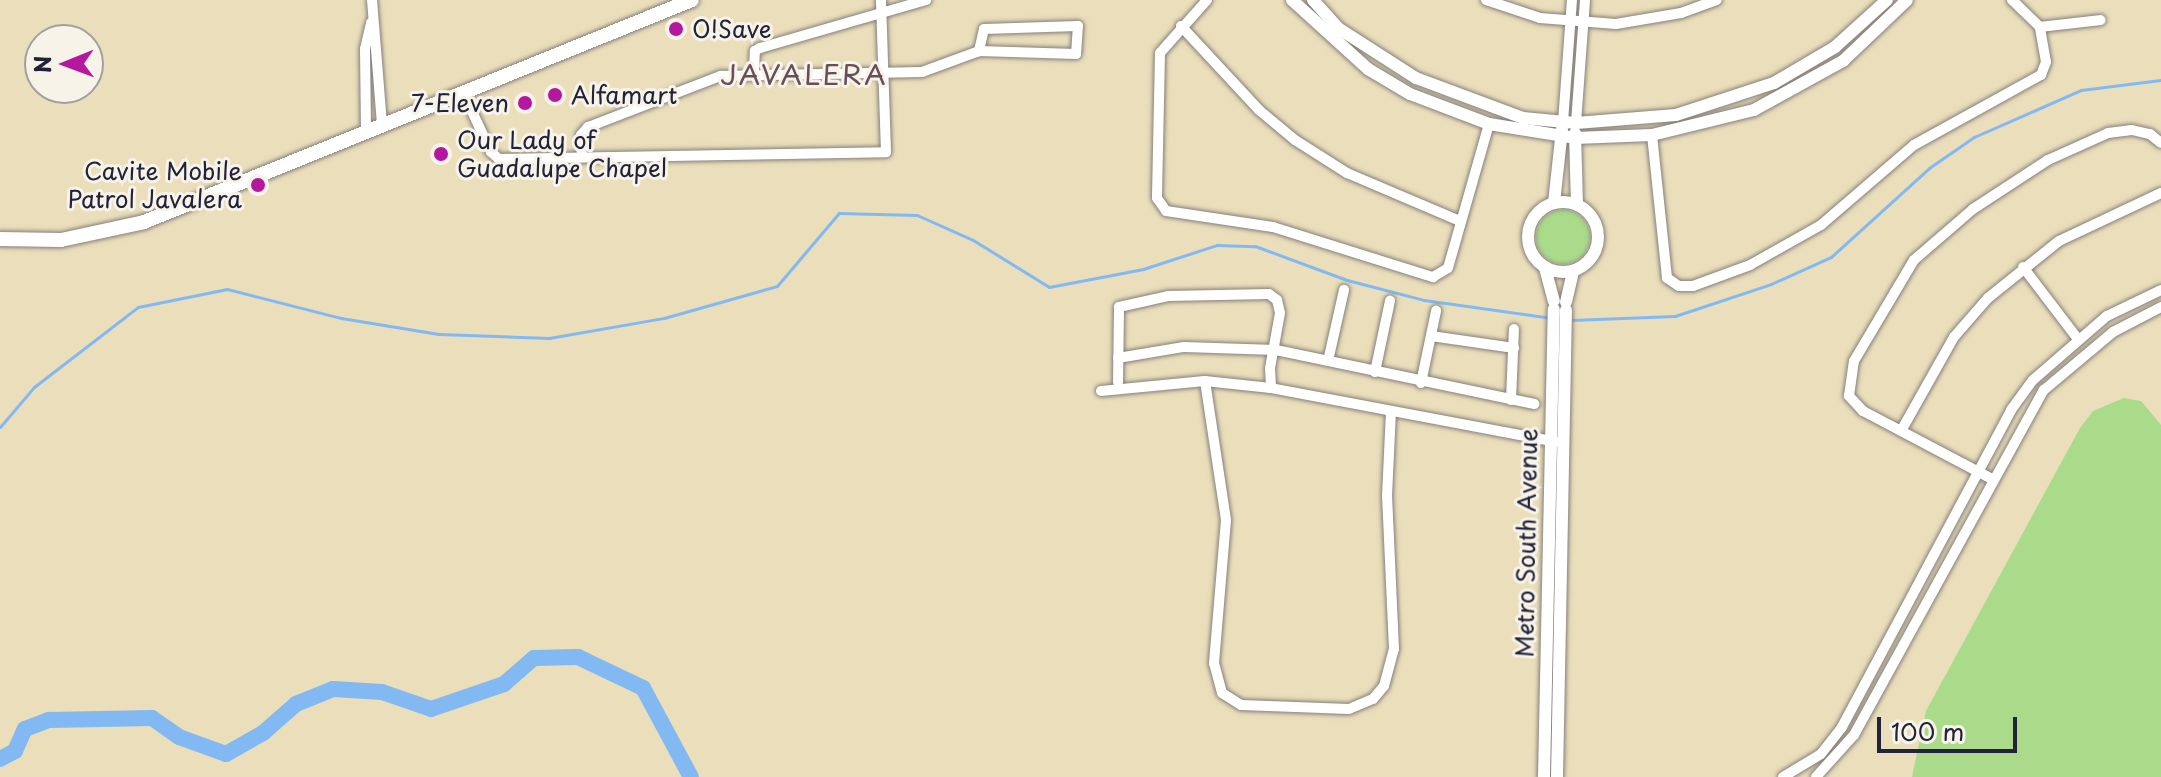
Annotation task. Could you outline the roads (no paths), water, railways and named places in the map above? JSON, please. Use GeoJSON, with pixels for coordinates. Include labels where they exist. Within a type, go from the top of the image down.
{"type":"FeatureCollection","features":[{"type":"Feature","properties":{"kind":"main road"},"geometry":{"type":"LineString","coordinates":[[0,239],[73,238],[144,222],[692,0]]}},
{"type":"Feature","properties":{"kind":"street"},"geometry":{"type":"LineString","coordinates":[[372,0],[382,124]]}},
{"type":"Feature","properties":{"kind":"street"},"geometry":{"type":"LineString","coordinates":[[463,92],[495,157],[886,152],[887,73],[885,13],[881,0]]}},
{"type":"Feature","properties":{"kind":"street"},"geometry":{"type":"LineString","coordinates":[[754,74],[757,49],[926,0]]}},
{"type":"Feature","properties":{"kind":"street"},"geometry":{"type":"LineString","coordinates":[[1207,0],[1165,43],[1158,62],[1157,198],[1166,211],[1273,227],[1433,277],[1448,268],[1489,124]]}},
{"type":"Feature","properties":{"kind":"street"},"geometry":{"type":"LineString","coordinates":[[1292,0],[1368,69],[1410,94],[1489,124],[1568,137],[1652,135],[1754,110],[1843,61],[1907,0]]}},
{"type":"Feature","properties":{"kind":"street"},"geometry":{"type":"LineString","coordinates":[[1313,0],[1338,28],[1416,78],[1511,114],[1569,122],[1676,115],[1774,83],[1835,47],[1887,0]]}},
{"type":"Feature","properties":{"kind":"street"},"geometry":{"type":"LineString","coordinates":[[1486,0],[1583,24],[1649,20],[1717,0]]}},
{"type":"Feature","properties":{"kind":"street"},"geometry":{"type":"LineString","coordinates":[[1568,137],[1577,205],[1554,203],[1568,137],[1572,0]]}},
{"type":"Feature","properties":{"kind":"street"},"geometry":{"type":"LineString","coordinates":[[1569,122],[1585,0]]}},
{"type":"Feature","properties":{"kind":"street"},"geometry":{"type":"LineString","coordinates":[[1652,135],[1664,273],[1673,283],[1693,286],[1750,265],[1800,238],[1914,145],[2041,75],[2046,62],[2040,27],[2012,0]]}},
{"type":"Feature","properties":{"kind":"street"},"geometry":{"type":"LineString","coordinates":[[366,131],[365,49],[372,18]]}},
{"type":"Feature","properties":{"kind":"street"},"geometry":{"type":"LineString","coordinates":[[2040,27],[2101,20]]}},
{"type":"Feature","properties":{"kind":"street"},"geometry":{"type":"LineString","coordinates":[[582,157],[581,135],[588,127],[720,76],[922,72],[979,51],[1076,54],[1078,26],[984,29],[979,51]]}},
{"type":"Feature","properties":{"kind":"street"},"geometry":{"type":"LineString","coordinates":[[1181,26],[1259,110],[1295,140],[1347,173],[1460,221]]}},
{"type":"Feature","properties":{"kind":"street"},"geometry":{"type":"LineString","coordinates":[[1992,479],[1863,411],[1849,396],[1854,361],[1882,307],[1914,260],[1999,191],[2077,145],[2132,130],[2150,134],[2161,143]]}},
{"type":"Feature","properties":{"kind":"street"},"geometry":{"type":"LineString","coordinates":[[1901,431],[1954,337],[2023,267],[2059,241],[2161,193]]}},
{"type":"Feature","properties":{"kind":"street","name":"Metro South Avenue"},"geometry":{"type":"LineString","coordinates":[[1554,203],[1537,214],[1528,232],[1531,252],[1545,268],[1560,307]]}},
{"type":"Feature","properties":{"kind":"street","name":"Metro South Avenue"},"geometry":{"type":"LineString","coordinates":[[1544,777],[1560,307],[1573,271],[1589,261],[1598,240],[1594,221],[1577,205]]}},
{"type":"Feature","properties":{"kind":"street"},"geometry":{"type":"LineString","coordinates":[[2023,267],[2077,338]]}},
{"type":"Feature","properties":{"kind":"street"},"geometry":{"type":"LineString","coordinates":[[1545,268],[1573,271]]}},
{"type":"Feature","properties":{"kind":"street"},"geometry":{"type":"LineString","coordinates":[[1328,361],[1344,290]]}},
{"type":"Feature","properties":{"kind":"street"},"geometry":{"type":"LineString","coordinates":[[1783,777],[1821,754],[1842,727],[2018,400],[2077,338],[2107,316],[2161,290]]}},
{"type":"Feature","properties":{"kind":"street"},"geometry":{"type":"LineString","coordinates":[[1118,382],[1119,307],[1215,293],[1275,296],[1280,313],[1276,350],[1270,368],[1271,388]]}},
{"type":"Feature","properties":{"kind":"street"},"geometry":{"type":"LineString","coordinates":[[1375,372],[1390,301]]}},
{"type":"Feature","properties":{"kind":"street"},"geometry":{"type":"LineString","coordinates":[[1816,777],[1854,735],[2023,420],[2069,364],[2113,332],[2161,307]]}},
{"type":"Feature","properties":{"kind":"street"},"geometry":{"type":"LineString","coordinates":[[1421,383],[1436,311]]}},
{"type":"Feature","properties":{"kind":"street"},"geometry":{"type":"LineString","coordinates":[[1511,400],[1514,329]]}},
{"type":"Feature","properties":{"kind":"street"},"geometry":{"type":"LineString","coordinates":[[1431,336],[1514,348]]}},
{"type":"Feature","properties":{"kind":"street"},"geometry":{"type":"LineString","coordinates":[[1118,358],[1184,347],[1276,350],[1421,383],[1534,404]]}},
{"type":"Feature","properties":{"kind":"street"},"geometry":{"type":"LineString","coordinates":[[1101,391],[1205,381],[1271,388],[1556,442]]}},
{"type":"Feature","properties":{"kind":"street"},"geometry":{"type":"LineString","coordinates":[[1205,381],[1226,520],[1214,663],[1222,693],[1241,705],[1349,709],[1373,699],[1384,686],[1394,649],[1387,496],[1391,411]]}},
{"type":"Feature","properties":{"kind":"street","name":"Metro South Avenue"},"geometry":{"type":"LineString","coordinates":[[1556,442],[1557,777]]}},
{"type":"Feature","properties":{"kind":"waterway"},"geometry":{"type":"LineString","coordinates":[[1571,320],[1675,316],[1771,284],[1831,257],[1929,168],[1974,137],[2081,90],[2161,80]]}},
{"type":"Feature","properties":{"kind":"waterway"},"geometry":{"type":"LineString","coordinates":[[0,427],[34,387],[138,307],[227,289],[341,318],[439,334],[549,338],[664,318],[777,286],[839,213],[917,215],[973,240],[1049,287],[1143,269],[1217,245],[1255,246],[1347,280],[1424,300],[1552,318]]}},
{"type":"Feature","properties":{"kind":"waterway"},"geometry":{"type":"LineString","coordinates":[[0,759],[15,751],[25,729],[49,720],[152,718],[179,737],[226,754],[263,733],[296,704],[333,689],[382,692],[431,709],[504,684],[534,658],[578,657],[643,688],[691,777]]}},
{"type":"Feature","properties":{"kind":"place","name":"O!Save"},"geometry":{"type":"Point","coordinates":[676,29]}},
{"type":"Feature","properties":{"kind":"place","name":"Alfamart"},"geometry":{"type":"Point","coordinates":[555,95]}},
{"type":"Feature","properties":{"kind":"place","name":"7-Eleven"},"geometry":{"type":"Point","coordinates":[525,103]}},
{"type":"Feature","properties":{"kind":"place","name":"Our Lady of Guadalupe Chapel"},"geometry":{"type":"Point","coordinates":[441,154]}},
{"type":"Feature","properties":{"kind":"place","name":"Cavite Mobile Patrol Javalera"},"geometry":{"type":"Point","coordinates":[258,185]}},
{"type":"Feature","properties":{"kind":"district","name":"JAVALERA"},"geometry":{"type":"Point","coordinates":[804,74]}}]}
